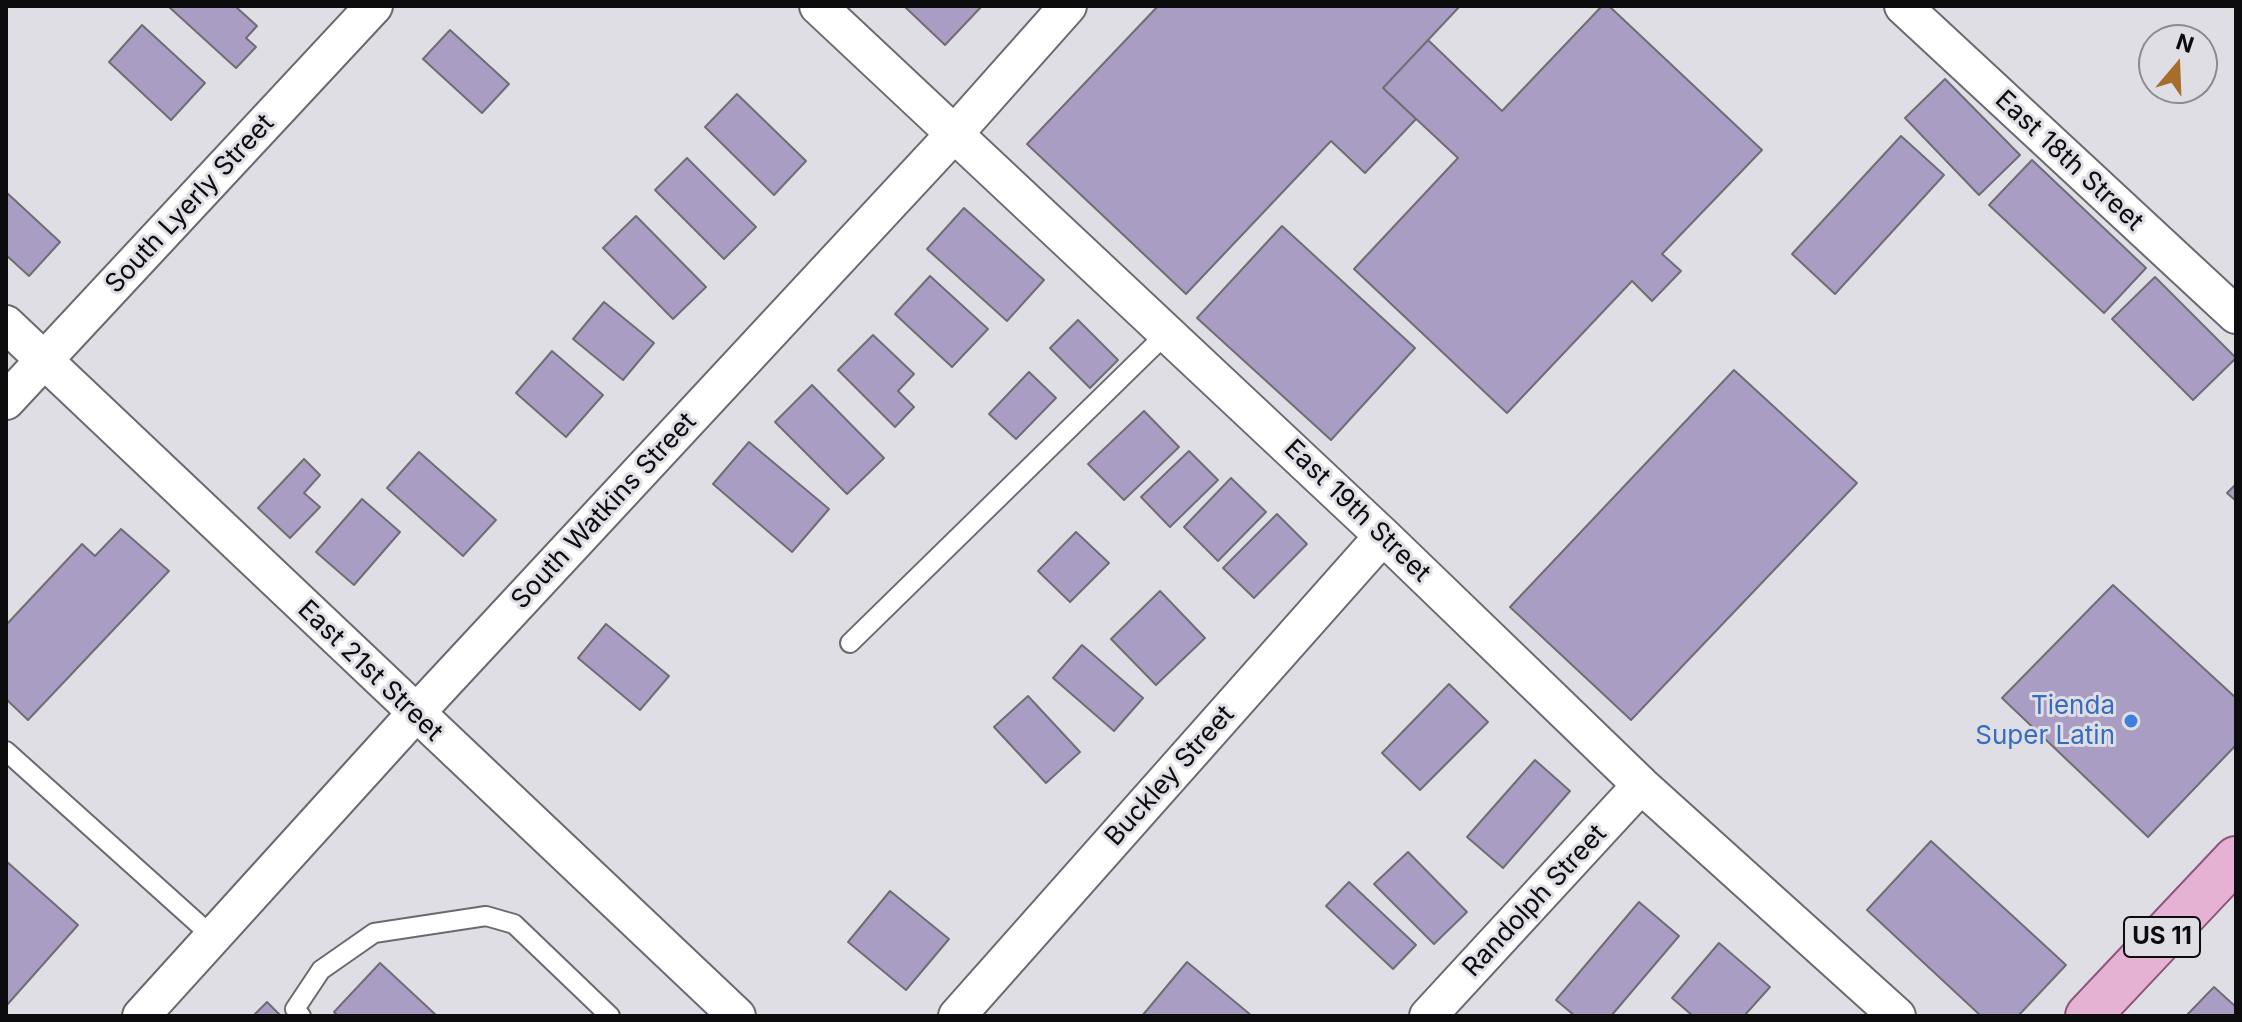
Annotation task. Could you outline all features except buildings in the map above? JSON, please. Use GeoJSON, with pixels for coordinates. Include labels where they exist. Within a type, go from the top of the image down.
{"type":"FeatureCollection","features":[{"type":"Feature","properties":{"kind":"main road","name":"US 11"},"geometry":{"type":"LineString","coordinates":[[2088,1016],[2236,859]]}},
{"type":"Feature","properties":{"kind":"street","name":"South Lyerly Street"},"geometry":{"type":"LineString","coordinates":[[6,401],[374,6]]}},
{"type":"Feature","properties":{"kind":"street","name":"East 19th Street"},"geometry":{"type":"LineString","coordinates":[[818,6],[1168,332],[1641,785],[1897,1016]]}},
{"type":"Feature","properties":{"kind":"street","name":"South Watkins Street"},"geometry":{"type":"LineString","coordinates":[[141,1016],[415,714],[956,132],[1068,6]]}},
{"type":"Feature","properties":{"kind":"street","name":"East 18th Street"},"geometry":{"type":"LineString","coordinates":[[1903,6],[2236,315]]}},
{"type":"Feature","properties":{"kind":"street","name":"East 21st Street"},"geometry":{"type":"LineString","coordinates":[[6,324],[737,1016]]}},
{"type":"Feature","properties":{"kind":"street","name":"Buckley Street"},"geometry":{"type":"LineString","coordinates":[[957,1016],[1383,536]]}},
{"type":"Feature","properties":{"kind":"street","name":"Randolph Street"},"geometry":{"type":"LineString","coordinates":[[1428,1016],[1641,785]]}},
{"type":"Feature","properties":{"kind":"lane"},"geometry":{"type":"LineString","coordinates":[[850,643],[1168,332]]}},
{"type":"Feature","properties":{"kind":"lane"},"geometry":{"type":"LineString","coordinates":[[6,751],[213,937]]}},
{"type":"Feature","properties":{"kind":"lane"},"geometry":{"type":"LineString","coordinates":[[301,1016],[295,1009],[321,970],[374,933],[486,916],[514,924],[610,1016]]}},
{"type":"Feature","properties":{"kind":"place","name":"Tienda Super Latin"},"geometry":{"type":"Point","coordinates":[2131,721]}}]}
